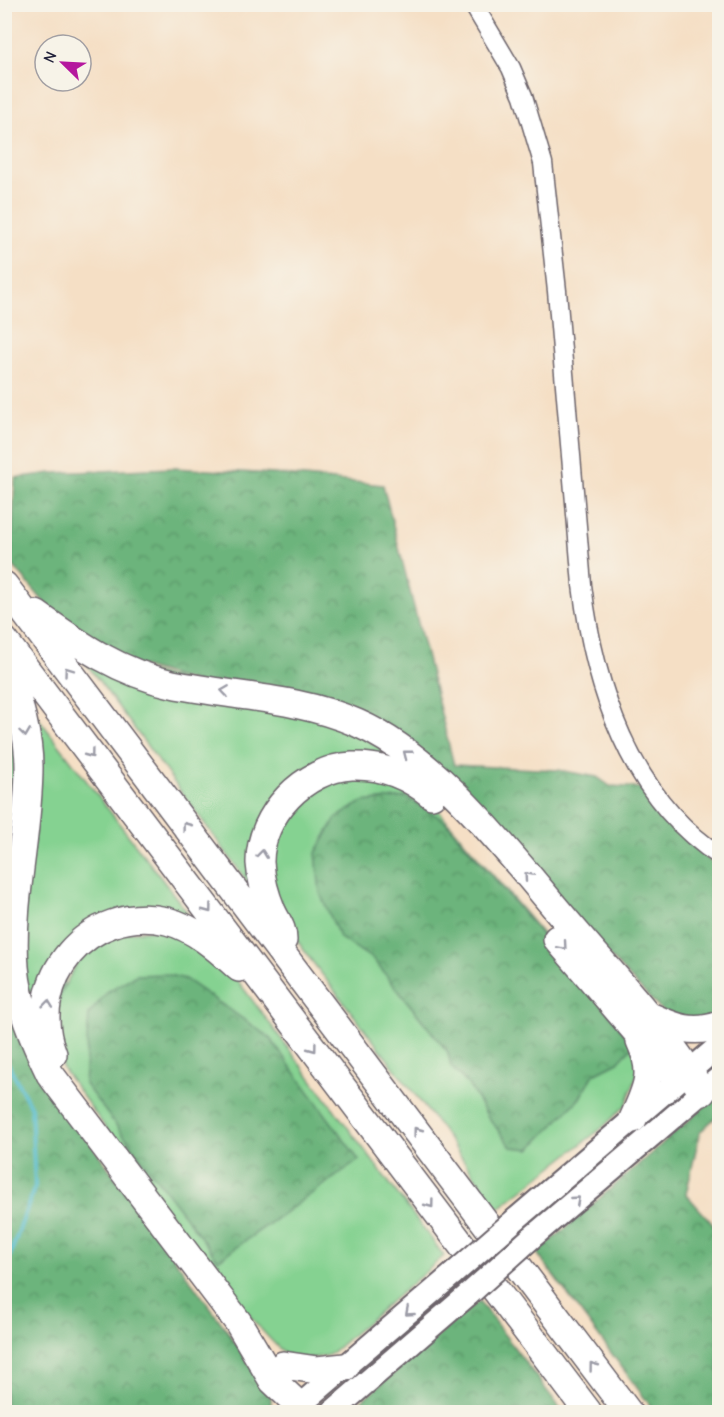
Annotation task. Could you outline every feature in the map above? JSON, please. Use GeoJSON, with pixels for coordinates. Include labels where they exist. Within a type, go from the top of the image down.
{"type":"FeatureCollection","features":[{"type":"Feature","properties":{"kind":"highway"},"geometry":{"type":"LineString","coordinates":[[10,592],[628,1413]]}},
{"type":"Feature","properties":{"kind":"highway"},"geometry":{"type":"LineString","coordinates":[[10,592],[73,641],[102,658],[137,674],[171,684],[279,699],[314,708],[359,724],[400,749],[443,783],[494,838],[641,1022],[650,1067],[649,1080],[633,1119]]}},
{"type":"Feature","properties":{"kind":"highway"},"geometry":{"type":"LineString","coordinates":[[4,640],[588,1413]]}},
{"type":"Feature","properties":{"kind":"highway"},"geometry":{"type":"LineString","coordinates":[[4,656],[24,725],[29,765],[16,924],[15,967],[21,1002],[34,1042],[50,1074],[278,1373],[300,1409]]}},
{"type":"Feature","properties":{"kind":"highway"},"geometry":{"type":"LineString","coordinates":[[284,957],[283,929],[265,893],[260,862],[264,838],[272,818],[284,801],[305,783],[327,771],[351,766],[380,768],[403,775],[432,795],[641,1022],[698,1080]]}},
{"type":"Feature","properties":{"kind":"highway"},"geometry":{"type":"LineString","coordinates":[[84,1117],[61,1074],[50,1047],[46,1025],[47,997],[56,972],[70,951],[106,925],[126,918],[147,918],[168,921],[194,931],[278,1001]]}},
{"type":"Feature","properties":{"kind":"highway"},"geometry":{"type":"LineString","coordinates":[[641,1022],[694,1031],[720,1025]]}},
{"type":"Feature","properties":{"kind":"highway"},"geometry":{"type":"LineString","coordinates":[[278,1373],[345,1367]]}},
{"type":"Feature","properties":{"kind":"main road"},"geometry":{"type":"LineString","coordinates":[[332,1413],[531,1238],[698,1080],[720,1045]]}},
{"type":"Feature","properties":{"kind":"main road"},"geometry":{"type":"LineString","coordinates":[[300,1409],[345,1367],[633,1119],[698,1080]]}},
{"type":"Feature","properties":{"kind":"street"},"geometry":{"type":"LineString","coordinates":[[473,4],[511,68],[523,96],[543,163],[552,235],[582,585],[587,630],[598,676],[621,737],[653,790],[681,822],[720,856]]}},
{"type":"Feature","properties":{"kind":"green space"},"geometry":{"type":"Polygon","coordinates":[[[174,468],[274,474],[383,485],[454,765],[558,770],[597,777],[610,786],[643,788],[680,833],[719,869],[719,1014],[697,1021],[663,1012],[404,743],[120,660],[49,608],[11,563],[15,478],[52,473],[174,468]]]}},
{"type":"Feature","properties":{"kind":"green space"},"geometry":{"type":"Polygon","coordinates":[[[77,651],[351,729],[402,763],[311,767],[253,889],[77,651]]]}},
{"type":"Feature","properties":{"kind":"green space"},"geometry":{"type":"Polygon","coordinates":[[[4,687],[16,724],[15,853],[5,791],[4,687]]]}},
{"type":"Feature","properties":{"kind":"green space"},"geometry":{"type":"Polygon","coordinates":[[[36,715],[187,912],[184,920],[98,922],[40,1033],[22,978],[30,718],[36,715]]]}},
{"type":"Feature","properties":{"kind":"green space"},"geometry":{"type":"Polygon","coordinates":[[[370,771],[433,804],[615,1019],[642,1061],[626,1105],[602,1128],[498,1209],[440,1127],[283,921],[269,885],[272,832],[298,794],[370,771]],[[373,959],[448,1052],[451,1067],[468,1084],[489,1118],[579,1099],[594,1074],[618,1062],[373,959]]]}},
{"type":"Feature","properties":{"kind":"green space"},"geometry":{"type":"Polygon","coordinates":[[[4,791],[15,853],[8,935],[43,1078],[228,1332],[271,1397],[271,1412],[5,1412],[4,791]]]}},
{"type":"Feature","properties":{"kind":"green space"},"geometry":{"type":"Polygon","coordinates":[[[406,797],[445,821],[614,1020],[633,1046],[618,1062],[594,1074],[579,1099],[530,1149],[511,1147],[489,1118],[468,1084],[451,1067],[448,1052],[373,959],[340,938],[320,893],[316,853],[336,818],[362,802],[406,797]]]}},
{"type":"Feature","properties":{"kind":"green space"},"geometry":{"type":"Polygon","coordinates":[[[167,928],[223,961],[444,1256],[329,1355],[307,1359],[293,1358],[276,1345],[249,1316],[178,1226],[63,1069],[51,1033],[69,961],[101,936],[167,928]]]}},
{"type":"Feature","properties":{"kind":"green space"},"geometry":{"type":"Polygon","coordinates":[[[165,974],[185,979],[269,1037],[359,1160],[218,1260],[84,1083],[89,1014],[108,991],[136,975],[165,974]]]}},
{"type":"Feature","properties":{"kind":"green space"},"geometry":{"type":"Polygon","coordinates":[[[719,1094],[719,1114],[700,1132],[686,1194],[719,1231],[719,1412],[655,1412],[537,1253],[719,1094]]]}},
{"type":"Feature","properties":{"kind":"green space"},"geometry":{"type":"Polygon","coordinates":[[[479,1301],[563,1412],[348,1412],[479,1301]]]}},
{"type":"Feature","properties":{"kind":"waterway"},"geometry":{"type":"LineString","coordinates":[[4,1056],[31,1108],[35,1186],[4,1272]]}}]}
